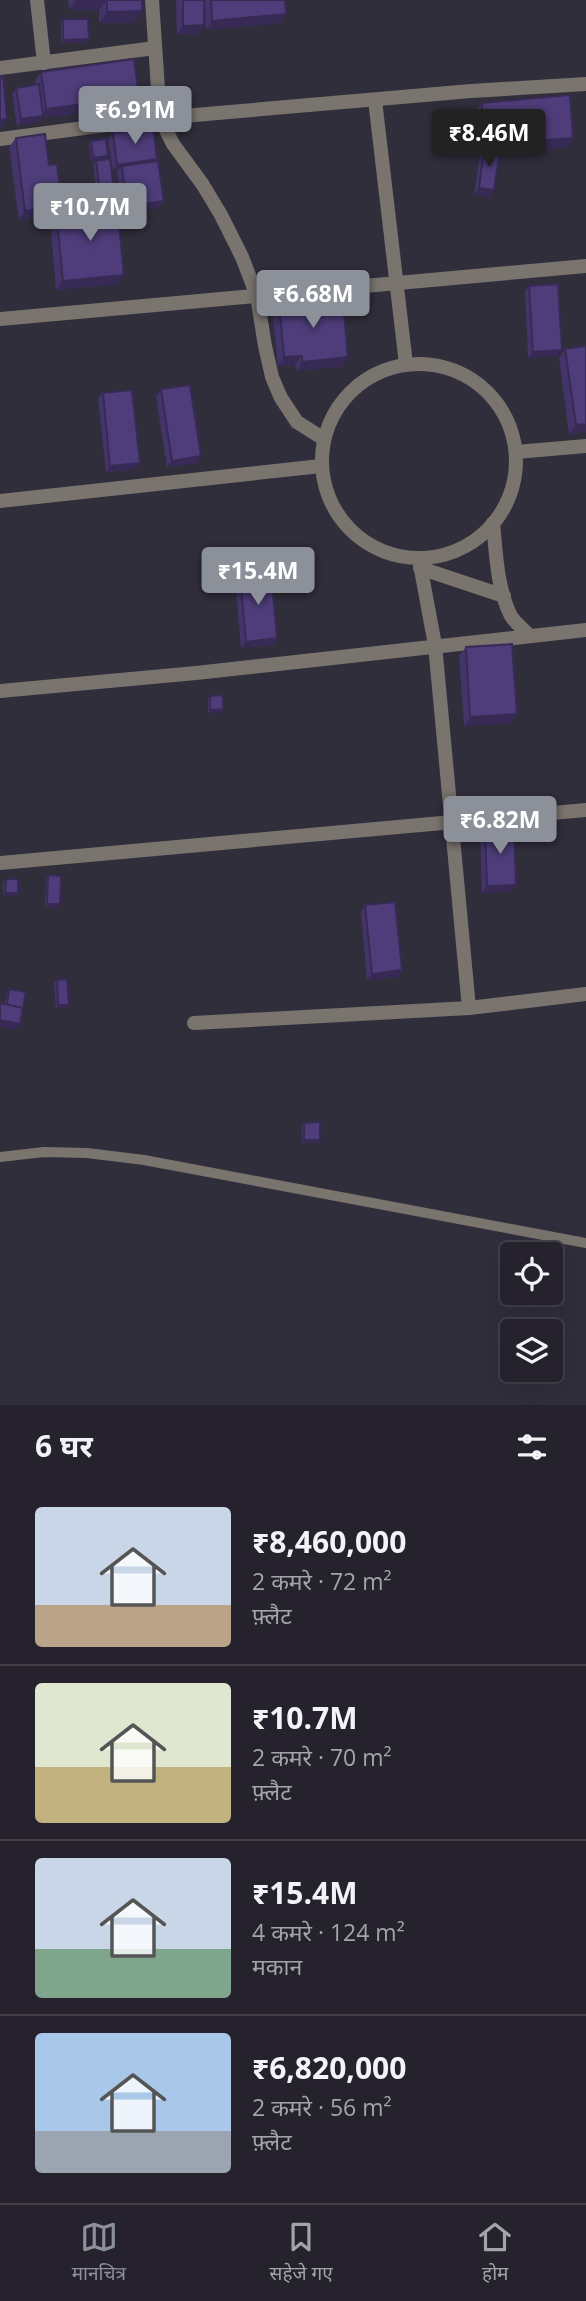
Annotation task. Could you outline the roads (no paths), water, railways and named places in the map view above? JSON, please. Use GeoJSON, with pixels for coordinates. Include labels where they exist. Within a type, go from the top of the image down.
{"type":"FeatureCollection","features":[{"type":"Feature","properties":{"kind":"street"},"geometry":{"type":"LineString","coordinates":[[37,0],[44,63]]}},
{"type":"Feature","properties":{"kind":"street"},"geometry":{"type":"LineString","coordinates":[[152,0],[160,118],[173,144],[221,215],[242,257],[257,296],[267,356],[281,398],[297,422],[324,439]]}},
{"type":"Feature","properties":{"kind":"street"},"geometry":{"type":"LineString","coordinates":[[0,68],[155,48]]}},
{"type":"Feature","properties":{"kind":"street"},"geometry":{"type":"LineString","coordinates":[[0,139],[160,118],[586,83]]}},
{"type":"Feature","properties":{"kind":"street"},"geometry":{"type":"LineString","coordinates":[[374,100],[406,364]]}},
{"type":"Feature","properties":{"kind":"street"},"geometry":{"type":"LineString","coordinates":[[0,318],[586,267]]}},
{"type":"Feature","properties":{"kind":"street"},"geometry":{"type":"LineString","coordinates":[[420,563],[447,555],[472,542],[494,523],[507,502],[515,478],[516,452],[512,430],[488,391],[471,378],[450,368],[428,363],[406,364],[378,372],[353,388],[334,411],[324,439],[321,466],[326,491],[336,513],[352,532],[372,547],[504,596]]}},
{"type":"Feature","properties":{"kind":"street"},"geometry":{"type":"LineString","coordinates":[[516,452],[586,446]]}},
{"type":"Feature","properties":{"kind":"street"},"geometry":{"type":"LineString","coordinates":[[0,501],[321,466]]}},
{"type":"Feature","properties":{"kind":"street"},"geometry":{"type":"LineString","coordinates":[[494,523],[498,568],[510,616],[528,635]]}},
{"type":"Feature","properties":{"kind":"street"},"geometry":{"type":"LineString","coordinates":[[420,563],[435,645],[469,1008]]}},
{"type":"Feature","properties":{"kind":"street"},"geometry":{"type":"LineString","coordinates":[[0,691],[196,673],[586,630]]}},
{"type":"Feature","properties":{"kind":"street"},"geometry":{"type":"LineString","coordinates":[[0,863],[586,810]]}},
{"type":"Feature","properties":{"kind":"street"},"geometry":{"type":"LineString","coordinates":[[194,1023],[469,1008],[586,994]]}},
{"type":"Feature","properties":{"kind":"lane"},"geometry":{"type":"LineString","coordinates":[[0,1157],[66,1152],[144,1160],[586,1242]]}}]}
